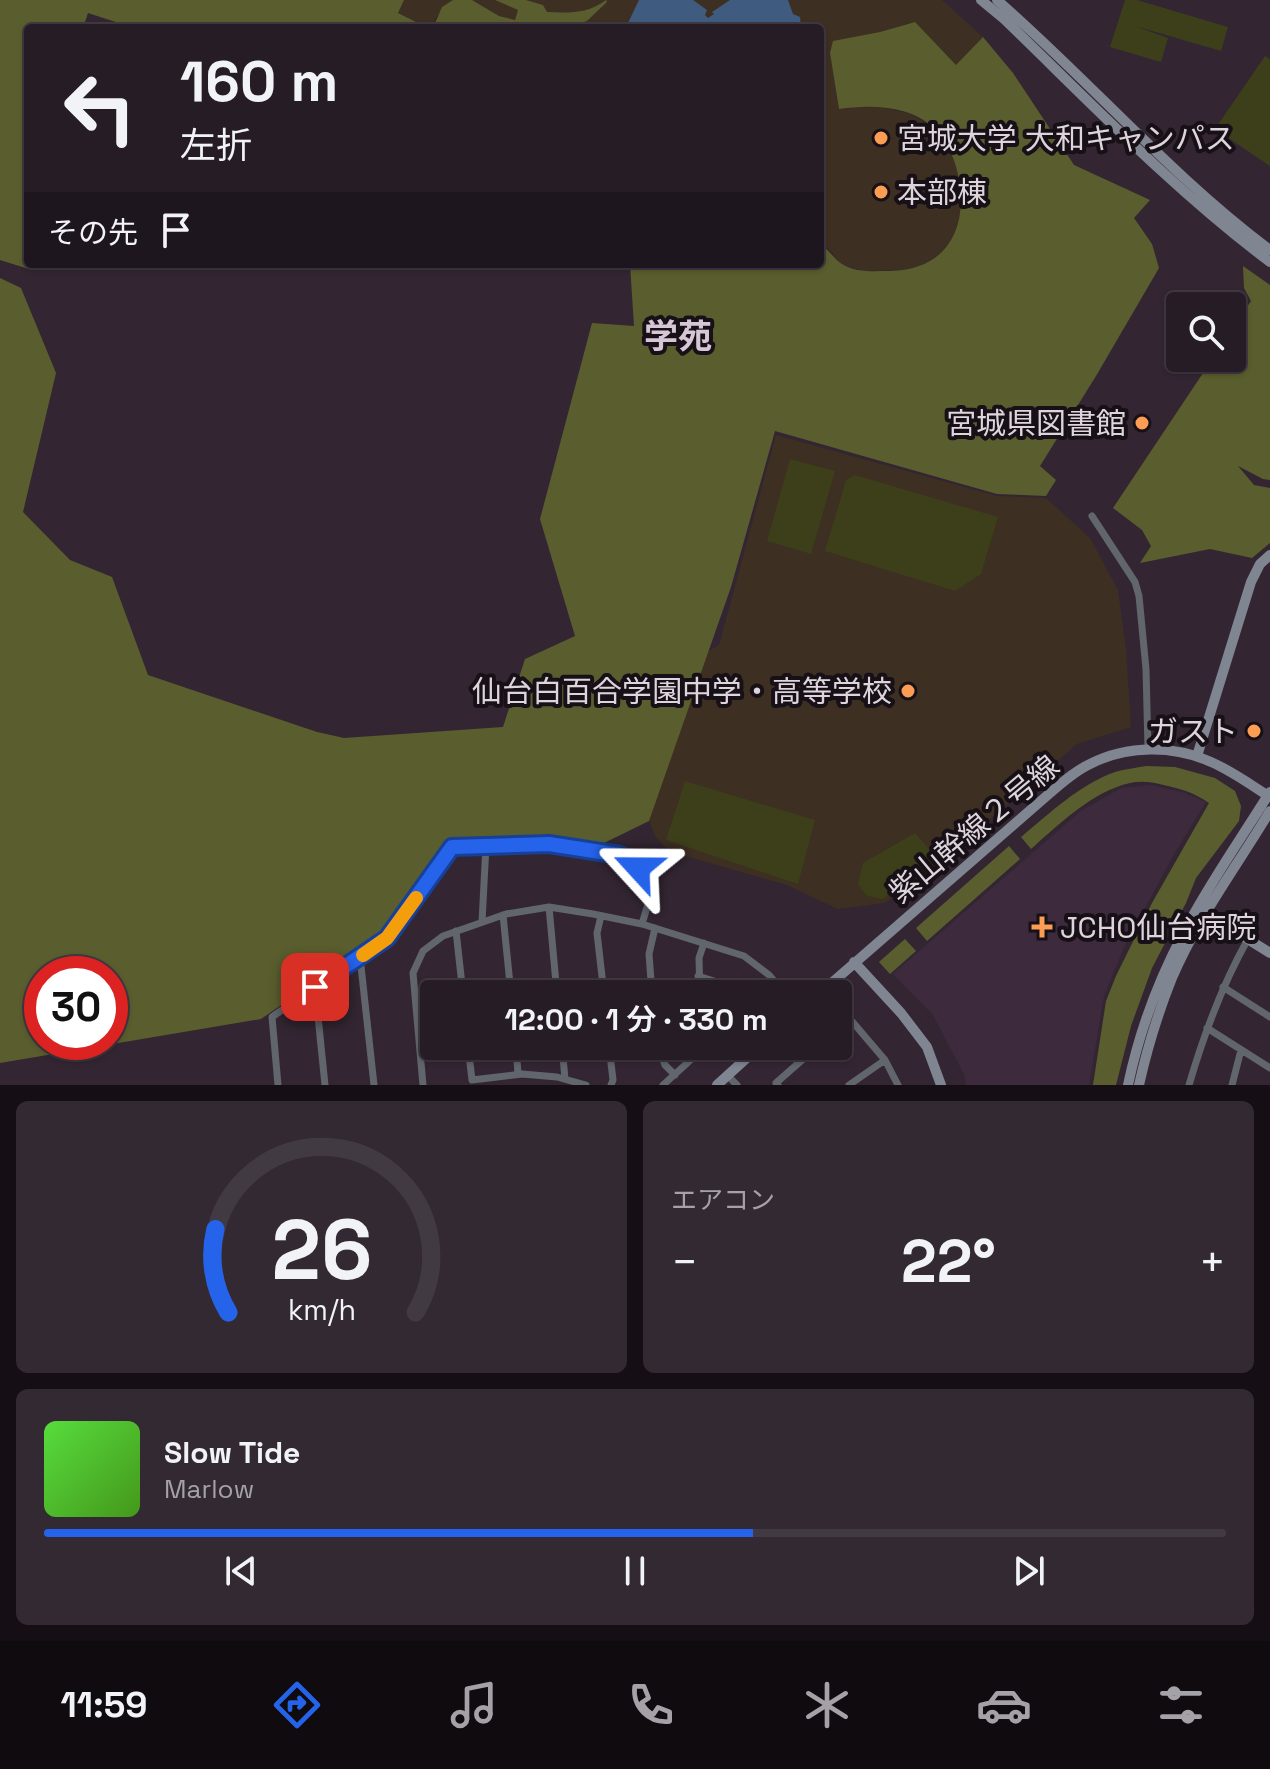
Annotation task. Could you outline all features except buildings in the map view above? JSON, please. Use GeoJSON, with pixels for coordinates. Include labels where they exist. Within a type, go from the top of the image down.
{"type":"FeatureCollection","features":[{"type":"Feature","properties":{"kind":"main road"},"geometry":{"type":"LineString","coordinates":[[981,0],[1180,182],[1270,250]]}},
{"type":"Feature","properties":{"kind":"main road"},"geometry":{"type":"LineString","coordinates":[[997,0],[1230,231],[1270,262]]}},
{"type":"Feature","properties":{"kind":"main road"},"geometry":{"type":"LineString","coordinates":[[1197,756],[1251,582],[1260,564],[1270,555]]}},
{"type":"Feature","properties":{"kind":"main road","name":"紫山幹線２号線"},"geometry":{"type":"LineString","coordinates":[[834,980],[1071,776],[1093,762],[1148,749],[1197,756],[1269,795]]}},
{"type":"Feature","properties":{"kind":"main road"},"geometry":{"type":"LineString","coordinates":[[1128,1085],[1152,1004],[1182,936],[1269,795]]}},
{"type":"Feature","properties":{"kind":"main road"},"geometry":{"type":"LineString","coordinates":[[1139,1085],[1173,976],[1206,913],[1270,811]]}},
{"type":"Feature","properties":{"kind":"main road"},"geometry":{"type":"LineString","coordinates":[[1206,913],[1270,953]]}},
{"type":"Feature","properties":{"kind":"main road"},"geometry":{"type":"LineString","coordinates":[[854,962],[901,1013],[927,1047],[941,1085]]}},
{"type":"Feature","properties":{"kind":"main road"},"geometry":{"type":"LineString","coordinates":[[717,1085],[744,1060]]}},
{"type":"Feature","properties":{"kind":"street"},"geometry":{"type":"LineString","coordinates":[[1092,516],[1135,582],[1139,596],[1146,669],[1148,749]]}},
{"type":"Feature","properties":{"kind":"street"},"geometry":{"type":"LineString","coordinates":[[278,1085],[272,1017],[387,938],[452,847],[549,844],[620,855],[655,881],[642,924]]}},
{"type":"Feature","properties":{"kind":"street"},"geometry":{"type":"LineString","coordinates":[[482,922],[486,845]]}},
{"type":"Feature","properties":{"kind":"street"},"geometry":{"type":"LineString","coordinates":[[549,907],[556,980]]}},
{"type":"Feature","properties":{"kind":"street"},"geometry":{"type":"LineString","coordinates":[[423,1085],[413,973],[423,951],[443,936],[503,915],[549,907],[642,924],[744,956],[773,980]]}},
{"type":"Feature","properties":{"kind":"street"},"geometry":{"type":"LineString","coordinates":[[503,915],[510,980]]}},
{"type":"Feature","properties":{"kind":"street"},"geometry":{"type":"LineString","coordinates":[[601,916],[597,933],[602,980]]}},
{"type":"Feature","properties":{"kind":"street"},"geometry":{"type":"LineString","coordinates":[[651,980],[649,954],[655,928]]}},
{"type":"Feature","properties":{"kind":"street"},"geometry":{"type":"LineString","coordinates":[[456,931],[461,980]]}},
{"type":"Feature","properties":{"kind":"street"},"geometry":{"type":"LineString","coordinates":[[1189,1085],[1223,987],[1248,939]]}},
{"type":"Feature","properties":{"kind":"street"},"geometry":{"type":"LineString","coordinates":[[698,980],[699,958],[704,943]]}},
{"type":"Feature","properties":{"kind":"street"},"geometry":{"type":"LineString","coordinates":[[360,957],[374,1085]]}},
{"type":"Feature","properties":{"kind":"street"},"geometry":{"type":"LineString","coordinates":[[698,976],[711,980]]}},
{"type":"Feature","properties":{"kind":"street"},"geometry":{"type":"LineString","coordinates":[[315,987],[325,1085]]}},
{"type":"Feature","properties":{"kind":"street"},"geometry":{"type":"LineString","coordinates":[[1223,987],[1270,1017]]}},
{"type":"Feature","properties":{"kind":"street"},"geometry":{"type":"LineString","coordinates":[[852,1021],[885,1060],[898,1085]]}},
{"type":"Feature","properties":{"kind":"street"},"geometry":{"type":"LineString","coordinates":[[1207,1028],[1270,1068]]}},
{"type":"Feature","properties":{"kind":"street"},"geometry":{"type":"LineString","coordinates":[[1232,1085],[1241,1050]]}},
{"type":"Feature","properties":{"kind":"street"},"geometry":{"type":"LineString","coordinates":[[470,1060],[472,1080],[518,1074],[557,1077],[586,1085]]}},
{"type":"Feature","properties":{"kind":"street"},"geometry":{"type":"LineString","coordinates":[[517,1060],[518,1074]]}},
{"type":"Feature","properties":{"kind":"street"},"geometry":{"type":"LineString","coordinates":[[563,1060],[565,1079]]}},
{"type":"Feature","properties":{"kind":"street"},"geometry":{"type":"LineString","coordinates":[[611,1060],[611,1085]]}},
{"type":"Feature","properties":{"kind":"street"},"geometry":{"type":"LineString","coordinates":[[663,1060],[675,1075]]}},
{"type":"Feature","properties":{"kind":"street"},"geometry":{"type":"LineString","coordinates":[[663,1085],[691,1060]]}},
{"type":"Feature","properties":{"kind":"street"},"geometry":{"type":"LineString","coordinates":[[778,1085],[776,1083],[802,1060]]}},
{"type":"Feature","properties":{"kind":"street"},"geometry":{"type":"LineString","coordinates":[[849,1085],[885,1060]]}},
{"type":"Feature","properties":{"kind":"street"},"geometry":{"type":"LineString","coordinates":[[727,1075],[737,1085]]}},
{"type":"Feature","properties":{"kind":"shaded area"},"geometry":{"type":"Polygon","coordinates":[[[404,0],[453,0],[434,24],[420,24],[398,13],[404,0]]]}},
{"type":"Feature","properties":{"kind":"shaded area"},"geometry":{"type":"Polygon","coordinates":[[[472,0],[495,0],[518,10],[515,21],[499,16],[472,0]]]}},
{"type":"Feature","properties":{"kind":"shaded area","name":"宮城大学 大和キャンパス"},"geometry":{"type":"Polygon","coordinates":[[[526,0],[942,0],[983,37],[956,65],[914,22],[830,53],[839,109],[875,106],[908,113],[930,125],[947,143],[959,171],[962,199],[959,227],[953,240],[945,250],[923,265],[905,270],[865,271],[849,267],[838,262],[824,246],[824,24],[579,24],[587,21],[607,2],[577,13],[546,12],[543,5],[526,0]]]}},
{"type":"Feature","properties":{"kind":"shaded area","name":"仙台白百合学園中学・高等学校"},"geometry":{"type":"Polygon","coordinates":[[[776,435],[997,496],[1046,498],[1090,538],[1118,590],[1131,727],[1077,744],[934,868],[885,903],[838,909],[787,885],[671,852],[656,838],[649,821],[699,656],[719,645],[776,435]]]}},
{"type":"Feature","properties":{"kind":"shaded area","name":"JCHO仙台病院"},"geometry":{"type":"Polygon","coordinates":[[[1151,785],[1206,802],[1124,947],[1104,996],[1089,1085],[966,1085],[965,1076],[933,1015],[893,974],[1081,811],[1121,788],[1151,785]]]}},
{"type":"Feature","properties":{"kind":"green space"},"geometry":{"type":"Polygon","coordinates":[[[0,0],[404,0],[398,13],[420,24],[122,24],[88,13],[84,24],[24,24],[24,268],[0,260],[0,0]]]}},
{"type":"Feature","properties":{"kind":"green space"},"geometry":{"type":"Polygon","coordinates":[[[453,0],[472,0],[499,16],[515,20],[518,10],[495,0],[526,0],[543,5],[547,12],[563,13],[578,12],[607,2],[587,21],[579,24],[435,24],[442,7],[453,0]]]}},
{"type":"Feature","properties":{"kind":"green space"},"geometry":{"type":"Polygon","coordinates":[[[1125,0],[1137,0],[1228,27],[1221,51],[1135,26],[1168,38],[1161,62],[1110,47],[1125,0]]]}},
{"type":"Feature","properties":{"kind":"green space"},"geometry":{"type":"Polygon","coordinates":[[[915,22],[956,65],[983,37],[1013,73],[1074,165],[1150,200],[1134,218],[1152,244],[1159,268],[1040,466],[1056,480],[1046,496],[997,494],[775,431],[731,587],[649,821],[600,845],[498,838],[449,843],[382,936],[261,1019],[128,1041],[128,956],[24,956],[24,1059],[0,1063],[0,278],[21,288],[56,373],[23,512],[70,560],[112,577],[148,675],[317,732],[344,738],[503,727],[525,659],[575,636],[540,519],[592,323],[634,326],[630,268],[824,268],[824,247],[847,267],[890,271],[908,269],[936,257],[954,235],[961,204],[960,186],[955,162],[944,141],[928,124],[906,112],[872,107],[839,109],[830,53],[833,41],[915,22]]]}},
{"type":"Feature","properties":{"kind":"green space"},"geometry":{"type":"Polygon","coordinates":[[[1265,56],[1270,59],[1270,166],[1215,129],[1265,56]]]}},
{"type":"Feature","properties":{"kind":"green space"},"geometry":{"type":"Polygon","coordinates":[[[1243,266],[1270,285],[1270,480],[1238,466],[1254,485],[1270,488],[1270,543],[1252,558],[1210,549],[1140,563],[1151,546],[1142,530],[1113,508],[1204,372],[1246,372],[1246,308],[1251,301],[1244,288],[1243,266]]]}},
{"type":"Feature","properties":{"kind":"green space"},"geometry":{"type":"Polygon","coordinates":[[[790,459],[835,471],[811,554],[767,541],[790,459]]]}},
{"type":"Feature","properties":{"kind":"green space"},"geometry":{"type":"Polygon","coordinates":[[[855,475],[998,517],[981,574],[955,591],[825,551],[846,480],[855,475]]]}},
{"type":"Feature","properties":{"kind":"green space"},"geometry":{"type":"Polygon","coordinates":[[[1146,766],[1175,767],[1215,778],[1235,791],[1241,806],[1239,821],[1196,878],[1152,968],[1131,1026],[1116,1085],[1093,1085],[1106,1001],[1116,976],[1152,903],[1209,803],[1174,787],[1149,782],[1130,783],[1090,801],[1031,849],[1021,837],[1089,784],[1115,772],[1146,766]]]}},
{"type":"Feature","properties":{"kind":"green space"},"geometry":{"type":"Polygon","coordinates":[[[685,781],[815,820],[798,884],[666,840],[685,781]]]}},
{"type":"Feature","properties":{"kind":"green space"},"geometry":{"type":"Polygon","coordinates":[[[915,833],[929,849],[926,862],[883,899],[867,896],[858,884],[863,863],[915,833]]]}},
{"type":"Feature","properties":{"kind":"green space"},"geometry":{"type":"Polygon","coordinates":[[[1009,846],[1020,859],[927,941],[916,928],[1009,846]]]}},
{"type":"Feature","properties":{"kind":"green space"},"geometry":{"type":"Polygon","coordinates":[[[905,939],[916,951],[890,974],[879,962],[905,939]]]}},
{"type":"Feature","properties":{"kind":"water"},"geometry":{"type":"Polygon","coordinates":[[[639,0],[693,0],[707,10],[705,15],[708,18],[730,0],[788,0],[793,14],[800,17],[801,24],[629,24],[639,0]]]}},
{"type":"Feature","properties":{"kind":"slow traffic"},"geometry":{"type":"LineString","coordinates":[[363,955],[387,938],[416,898]]}},
{"type":"Feature","properties":{"kind":"place","name":"宮城大学 大和キャンパス"},"geometry":{"type":"Point","coordinates":[881,138]}},
{"type":"Feature","properties":{"kind":"place","name":"本部棟"},"geometry":{"type":"Point","coordinates":[881,192]}},
{"type":"Feature","properties":{"kind":"place","name":"宮城県図書館"},"geometry":{"type":"Point","coordinates":[1142,423]}},
{"type":"Feature","properties":{"kind":"place","name":"仙台白百合学園中学・高等学校"},"geometry":{"type":"Point","coordinates":[908,691]}},
{"type":"Feature","properties":{"kind":"place","name":"ガスト"},"geometry":{"type":"Point","coordinates":[1254,731]}},
{"type":"Feature","properties":{"kind":"place","name":"JCHO仙台病院"},"geometry":{"type":"Point","coordinates":[1042,927]}},
{"type":"Feature","properties":{"kind":"district","name":"学苑"},"geometry":{"type":"Point","coordinates":[678,336]}},
{"type":"Feature","properties":{"kind":"route"},"geometry":{"type":"LineString","coordinates":[[315,987],[387,938],[452,847],[549,844],[620,855],[638,868]]}}]}
